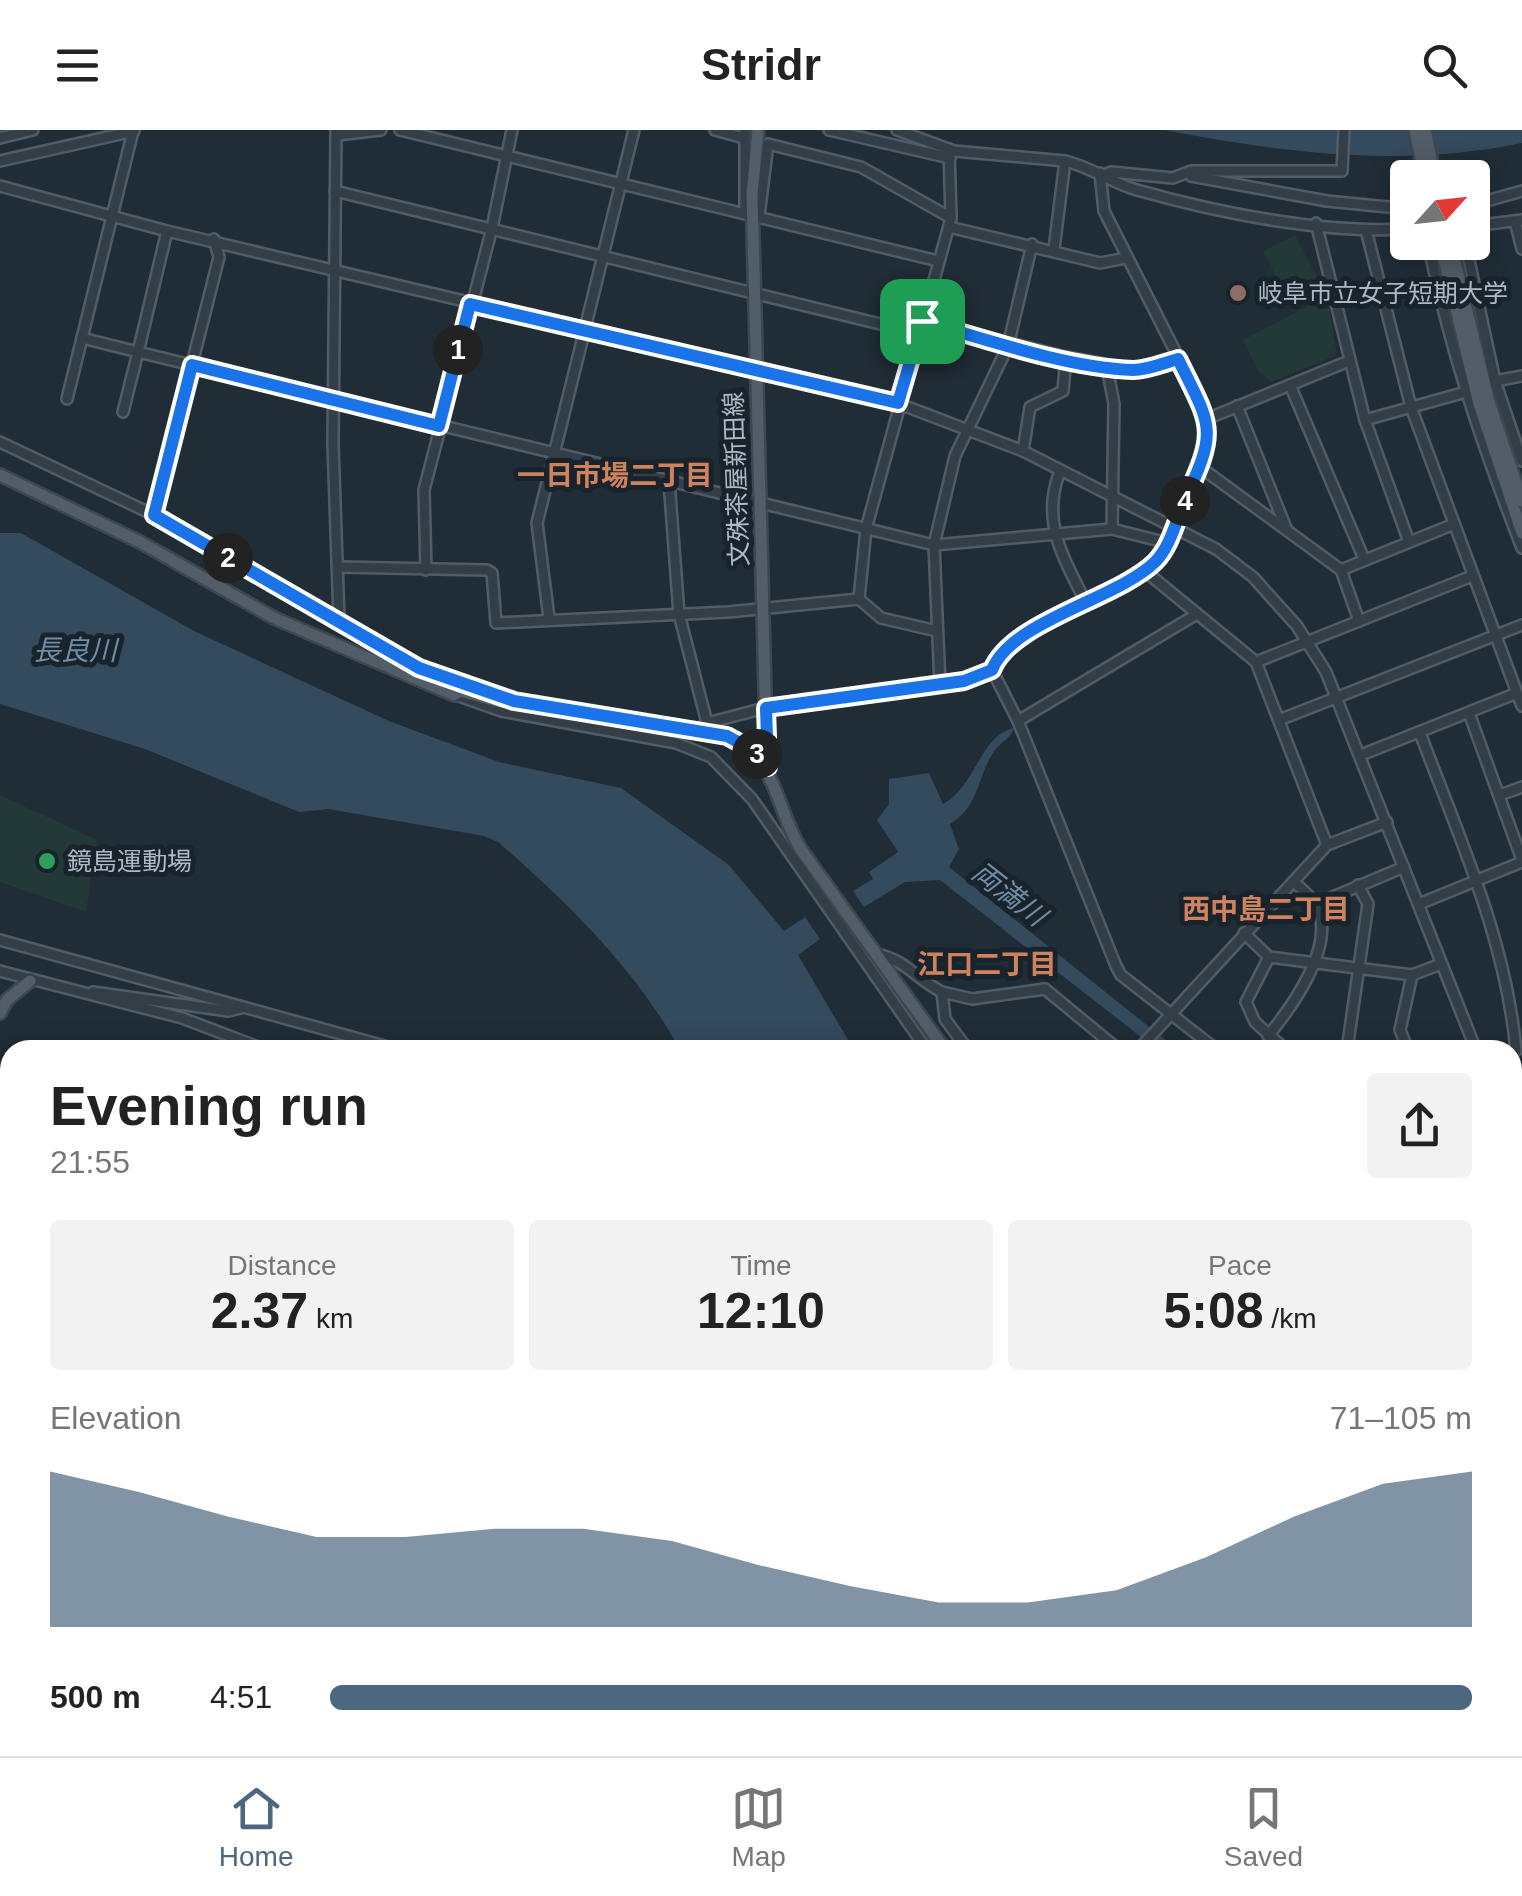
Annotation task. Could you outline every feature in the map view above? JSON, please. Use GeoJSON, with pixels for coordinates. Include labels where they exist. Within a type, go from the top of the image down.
{"type":"FeatureCollection","features":[{"type":"Feature","properties":{"kind":"main road","name":"文殊茶屋新田線"},"geometry":{"type":"LineString","coordinates":[[758,130],[752,214],[768,767],[786,825],[938,1040]]}},
{"type":"Feature","properties":{"kind":"main road"},"geometry":{"type":"LineString","coordinates":[[1415,130],[1421,160]]}},
{"type":"Feature","properties":{"kind":"main road"},"geometry":{"type":"LineString","coordinates":[[1425,130],[1432,160]]}},
{"type":"Feature","properties":{"kind":"main road"},"geometry":{"type":"LineString","coordinates":[[1445,260],[1522,533]]}},
{"type":"Feature","properties":{"kind":"main road"},"geometry":{"type":"LineString","coordinates":[[1454,260],[1484,403],[1522,501]]}},
{"type":"Feature","properties":{"kind":"main road"},"geometry":{"type":"LineString","coordinates":[[0,475],[140,542],[274,618],[454,695],[460,691],[693,730],[742,742],[768,767]]}},
{"type":"Feature","properties":{"kind":"main road"},"geometry":{"type":"LineString","coordinates":[[0,1013],[7,1000],[30,981]]}},
{"type":"Feature","properties":{"kind":"street"},"geometry":{"type":"LineString","coordinates":[[0,138],[32,130]]}},
{"type":"Feature","properties":{"kind":"street"},"geometry":{"type":"LineString","coordinates":[[0,160],[136,130],[110,216],[67,399]]}},
{"type":"Feature","properties":{"kind":"street"},"geometry":{"type":"LineString","coordinates":[[339,619],[333,270],[337,133],[381,130]]}},
{"type":"Feature","properties":{"kind":"street"},"geometry":{"type":"LineString","coordinates":[[400,130],[938,261]]}},
{"type":"Feature","properties":{"kind":"street"},"geometry":{"type":"LineString","coordinates":[[426,570],[424,490],[492,228],[512,130]]}},
{"type":"Feature","properties":{"kind":"street"},"geometry":{"type":"LineString","coordinates":[[549,618],[538,522],[634,130]]}},
{"type":"Feature","properties":{"kind":"street"},"geometry":{"type":"LineString","coordinates":[[715,130],[745,134],[752,214]]}},
{"type":"Feature","properties":{"kind":"street"},"geometry":{"type":"LineString","coordinates":[[752,214],[770,130]]}},
{"type":"Feature","properties":{"kind":"street"},"geometry":{"type":"LineString","coordinates":[[829,130],[949,154],[1065,161],[1154,194],[1316,224],[1390,229]]}},
{"type":"Feature","properties":{"kind":"street"},"geometry":{"type":"LineString","coordinates":[[897,130],[949,154]]}},
{"type":"Feature","properties":{"kind":"street"},"geometry":{"type":"LineString","coordinates":[[1102,174],[1173,178],[1184,174],[1342,170],[1344,130]]}},
{"type":"Feature","properties":{"kind":"street"},"geometry":{"type":"LineString","coordinates":[[768,144],[861,167],[950,222],[1100,263],[1126,258]]}},
{"type":"Feature","properties":{"kind":"street"},"geometry":{"type":"LineString","coordinates":[[858,600],[866,530],[950,222],[949,154]]}},
{"type":"Feature","properties":{"kind":"street"},"geometry":{"type":"LineString","coordinates":[[1054,248],[1065,161]]}},
{"type":"Feature","properties":{"kind":"street"},"geometry":{"type":"LineString","coordinates":[[1102,174],[1104,210],[1209,418],[1200,468],[1168,543],[1145,571],[1016,642],[996,659],[992,670],[1018,721],[1116,966],[1122,976],[1204,1040]]}},
{"type":"Feature","properties":{"kind":"street"},"geometry":{"type":"LineString","coordinates":[[1184,174],[1328,201],[1390,206]]}},
{"type":"Feature","properties":{"kind":"street"},"geometry":{"type":"LineString","coordinates":[[0,186],[167,231],[214,238],[470,304],[898,403],[1023,451],[1216,549],[1253,578],[1308,642],[1339,700],[1472,1040]]}},
{"type":"Feature","properties":{"kind":"street"},"geometry":{"type":"LineString","coordinates":[[335,191],[918,334]]}},
{"type":"Feature","properties":{"kind":"street"},"geometry":{"type":"LineString","coordinates":[[1490,200],[1522,191]]}},
{"type":"Feature","properties":{"kind":"street"},"geometry":{"type":"LineString","coordinates":[[1490,224],[1518,221],[1522,249]]}},
{"type":"Feature","properties":{"kind":"street"},"geometry":{"type":"LineString","coordinates":[[1316,224],[1365,420],[1409,542]]}},
{"type":"Feature","properties":{"kind":"street"},"geometry":{"type":"LineString","coordinates":[[1366,230],[1411,407],[1522,706]]}},
{"type":"Feature","properties":{"kind":"street"},"geometry":{"type":"LineString","coordinates":[[123,412],[167,231]]}},
{"type":"Feature","properties":{"kind":"street"},"geometry":{"type":"LineString","coordinates":[[154,515],[220,257],[214,238]]}},
{"type":"Feature","properties":{"kind":"street"},"geometry":{"type":"LineString","coordinates":[[940,685],[934,544],[955,456],[1008,346],[1032,244]]}},
{"type":"Feature","properties":{"kind":"street"},"geometry":{"type":"LineString","coordinates":[[1432,260],[1442,313],[1466,392],[1522,548]]}},
{"type":"Feature","properties":{"kind":"street"},"geometry":{"type":"LineString","coordinates":[[1469,260],[1496,381],[1522,461]]}},
{"type":"Feature","properties":{"kind":"street"},"geometry":{"type":"LineString","coordinates":[[922,321],[1008,346],[1107,367],[1138,370],[1178,359]]}},
{"type":"Feature","properties":{"kind":"street"},"geometry":{"type":"LineString","coordinates":[[82,338],[934,544],[1112,529],[1168,543]]}},
{"type":"Feature","properties":{"kind":"street"},"geometry":{"type":"LineString","coordinates":[[1023,451],[1030,408],[1064,391],[1066,357]]}},
{"type":"Feature","properties":{"kind":"street"},"geometry":{"type":"LineString","coordinates":[[1209,418],[1348,361]]}},
{"type":"Feature","properties":{"kind":"street"},"geometry":{"type":"LineString","coordinates":[[1107,367],[1114,404],[1112,529]]}},
{"type":"Feature","properties":{"kind":"street"},"geometry":{"type":"LineString","coordinates":[[1496,381],[1522,376]]}},
{"type":"Feature","properties":{"kind":"street"},"geometry":{"type":"LineString","coordinates":[[1290,385],[1364,559]]}},
{"type":"Feature","properties":{"kind":"street"},"geometry":{"type":"LineString","coordinates":[[1365,420],[1466,392]]}},
{"type":"Feature","properties":{"kind":"street"},"geometry":{"type":"LineString","coordinates":[[1237,406],[1285,528]]}},
{"type":"Feature","properties":{"kind":"street"},"geometry":{"type":"LineString","coordinates":[[0,442],[154,515],[419,668],[514,701]]}},
{"type":"Feature","properties":{"kind":"street"},"geometry":{"type":"LineString","coordinates":[[1200,468],[1341,570],[1359,620]]}},
{"type":"Feature","properties":{"kind":"street"},"geometry":{"type":"LineString","coordinates":[[1060,471],[1050,508],[1052,532],[1086,603]]}},
{"type":"Feature","properties":{"kind":"street"},"geometry":{"type":"LineString","coordinates":[[669,480],[680,614],[707,723]]}},
{"type":"Feature","properties":{"kind":"street"},"geometry":{"type":"LineString","coordinates":[[1341,570],[1454,524]]}},
{"type":"Feature","properties":{"kind":"street"},"geometry":{"type":"LineString","coordinates":[[339,567],[492,572],[496,623],[858,600],[880,618],[937,631]]}},
{"type":"Feature","properties":{"kind":"street"},"geometry":{"type":"LineString","coordinates":[[1145,571],[1256,662],[1327,845]]}},
{"type":"Feature","properties":{"kind":"street"},"geometry":{"type":"LineString","coordinates":[[1256,662],[1472,576]]}},
{"type":"Feature","properties":{"kind":"street"},"geometry":{"type":"LineString","coordinates":[[1018,721],[1196,614]]}},
{"type":"Feature","properties":{"kind":"street"},"geometry":{"type":"LineString","coordinates":[[1279,720],[1339,700],[1522,625]]}},
{"type":"Feature","properties":{"kind":"street"},"geometry":{"type":"LineString","coordinates":[[403,656],[412,670],[453,690],[454,695],[502,711],[676,744],[710,756],[752,799],[920,1040]]}},
{"type":"Feature","properties":{"kind":"street"},"geometry":{"type":"LineString","coordinates":[[693,730],[766,708],[940,685],[992,670]]}},
{"type":"Feature","properties":{"kind":"street"},"geometry":{"type":"LineString","coordinates":[[1361,755],[1517,693]]}},
{"type":"Feature","properties":{"kind":"street"},"geometry":{"type":"LineString","coordinates":[[1419,904],[1522,861],[1469,712]]}},
{"type":"Feature","properties":{"kind":"street"},"geometry":{"type":"LineString","coordinates":[[1420,733],[1476,881],[1508,992],[1515,1040]]}},
{"type":"Feature","properties":{"kind":"street"},"geometry":{"type":"LineString","coordinates":[[1500,795],[1522,787]]}},
{"type":"Feature","properties":{"kind":"street"},"geometry":{"type":"LineString","coordinates":[[1146,1040],[1327,845],[1387,822]]}},
{"type":"Feature","properties":{"kind":"street"},"geometry":{"type":"LineString","coordinates":[[1316,904],[1404,867]]}},
{"type":"Feature","properties":{"kind":"street"},"geometry":{"type":"LineString","coordinates":[[1268,1036],[1302,994],[1315,961],[1320,918],[1316,904],[1294,882]]}},
{"type":"Feature","properties":{"kind":"street"},"geometry":{"type":"LineString","coordinates":[[1348,1040],[1368,904],[1358,886]]}},
{"type":"Feature","properties":{"kind":"street"},"geometry":{"type":"LineString","coordinates":[[1244,933],[1269,957],[1412,975],[1441,964]]}},
{"type":"Feature","properties":{"kind":"street"},"geometry":{"type":"LineString","coordinates":[[0,940],[364,1040]]}},
{"type":"Feature","properties":{"kind":"street"},"geometry":{"type":"LineString","coordinates":[[877,954],[900,959],[925,984],[972,999],[1045,989],[1107,1040]]}},
{"type":"Feature","properties":{"kind":"street"},"geometry":{"type":"LineString","coordinates":[[1269,957],[1246,997],[1256,1022],[1273,1040]]}},
{"type":"Feature","properties":{"kind":"street"},"geometry":{"type":"LineString","coordinates":[[0,971],[66,988],[228,1011],[247,1007]]}},
{"type":"Feature","properties":{"kind":"street"},"geometry":{"type":"LineString","coordinates":[[1404,1040],[1400,1030],[1412,975]]}},
{"type":"Feature","properties":{"kind":"street"},"geometry":{"type":"LineString","coordinates":[[66,988],[182,1018],[240,1040]]}},
{"type":"Feature","properties":{"kind":"street"},"geometry":{"type":"LineString","coordinates":[[942,992],[944,1018],[960,1040]]}},
{"type":"Feature","properties":{"kind":"green space"},"geometry":{"type":"Polygon","coordinates":[[[1295,235],[1319,281],[1287,298],[1263,251],[1295,235]]]}},
{"type":"Feature","properties":{"kind":"green space"},"geometry":{"type":"Polygon","coordinates":[[[1321,299],[1324,309],[1329,308],[1337,355],[1271,382],[1259,372],[1243,340],[1321,299]]]}},
{"type":"Feature","properties":{"kind":"green space","name":"鏡島運動場"},"geometry":{"type":"Polygon","coordinates":[[[0,795],[97,840],[86,912],[0,882],[0,795]]]}},
{"type":"Feature","properties":{"kind":"water"},"geometry":{"type":"Polygon","coordinates":[[[1164,130],[1522,130],[1522,143],[1477,151],[1387,156],[1298,151],[1164,130]]]}},
{"type":"Feature","properties":{"kind":"water","name":"長良川"},"geometry":{"type":"Polygon","coordinates":[[[0,533],[21,533],[194,631],[389,721],[499,762],[621,788],[729,865],[784,931],[805,917],[820,939],[798,955],[848,1040],[674,1040],[643,992],[598,938],[498,842],[484,836],[328,809],[299,812],[145,749],[0,704],[0,533]]]}},
{"type":"Feature","properties":{"kind":"water"},"geometry":{"type":"Polygon","coordinates":[[[1014,728],[989,760],[967,808],[950,824],[959,849],[949,867],[1165,1040],[1145,1040],[940,880],[905,882],[864,907],[853,891],[873,879],[869,872],[898,852],[877,820],[889,804],[889,779],[929,773],[943,804],[964,785],[985,751],[1002,733],[1014,728]]]}},
{"type":"Feature","properties":{"kind":"place","name":"岐阜市立女子短期大学"},"geometry":{"type":"Point","coordinates":[1238,293]}},
{"type":"Feature","properties":{"kind":"place","name":"鏡島運動場"},"geometry":{"type":"Point","coordinates":[47,861]}},
{"type":"Feature","properties":{"kind":"district","name":"一日市場二丁目"},"geometry":{"type":"Point","coordinates":[615,475]}},
{"type":"Feature","properties":{"kind":"district","name":"西中島二丁目"},"geometry":{"type":"Point","coordinates":[1266,909]}},
{"type":"Feature","properties":{"kind":"district","name":"江口二丁目"},"geometry":{"type":"Point","coordinates":[987,964]}},
{"type":"Feature","properties":{"kind":"route"},"geometry":{"type":"LineString","coordinates":[[470,304],[898,403],[922,321],[1008,346],[1107,367],[1138,370],[1178,359],[1209,418],[1205,454],[1164,552],[1145,571],[1016,642],[996,659],[992,670],[964,681],[766,708],[768,767],[756,752],[727,736],[514,701],[419,668],[154,515],[192,365],[439,426],[470,304]]}},
{"type":"Feature","properties":{"kind":"water label","name":"両満川"},"geometry":{"type":"Point","coordinates":[1009,894]}}]}
